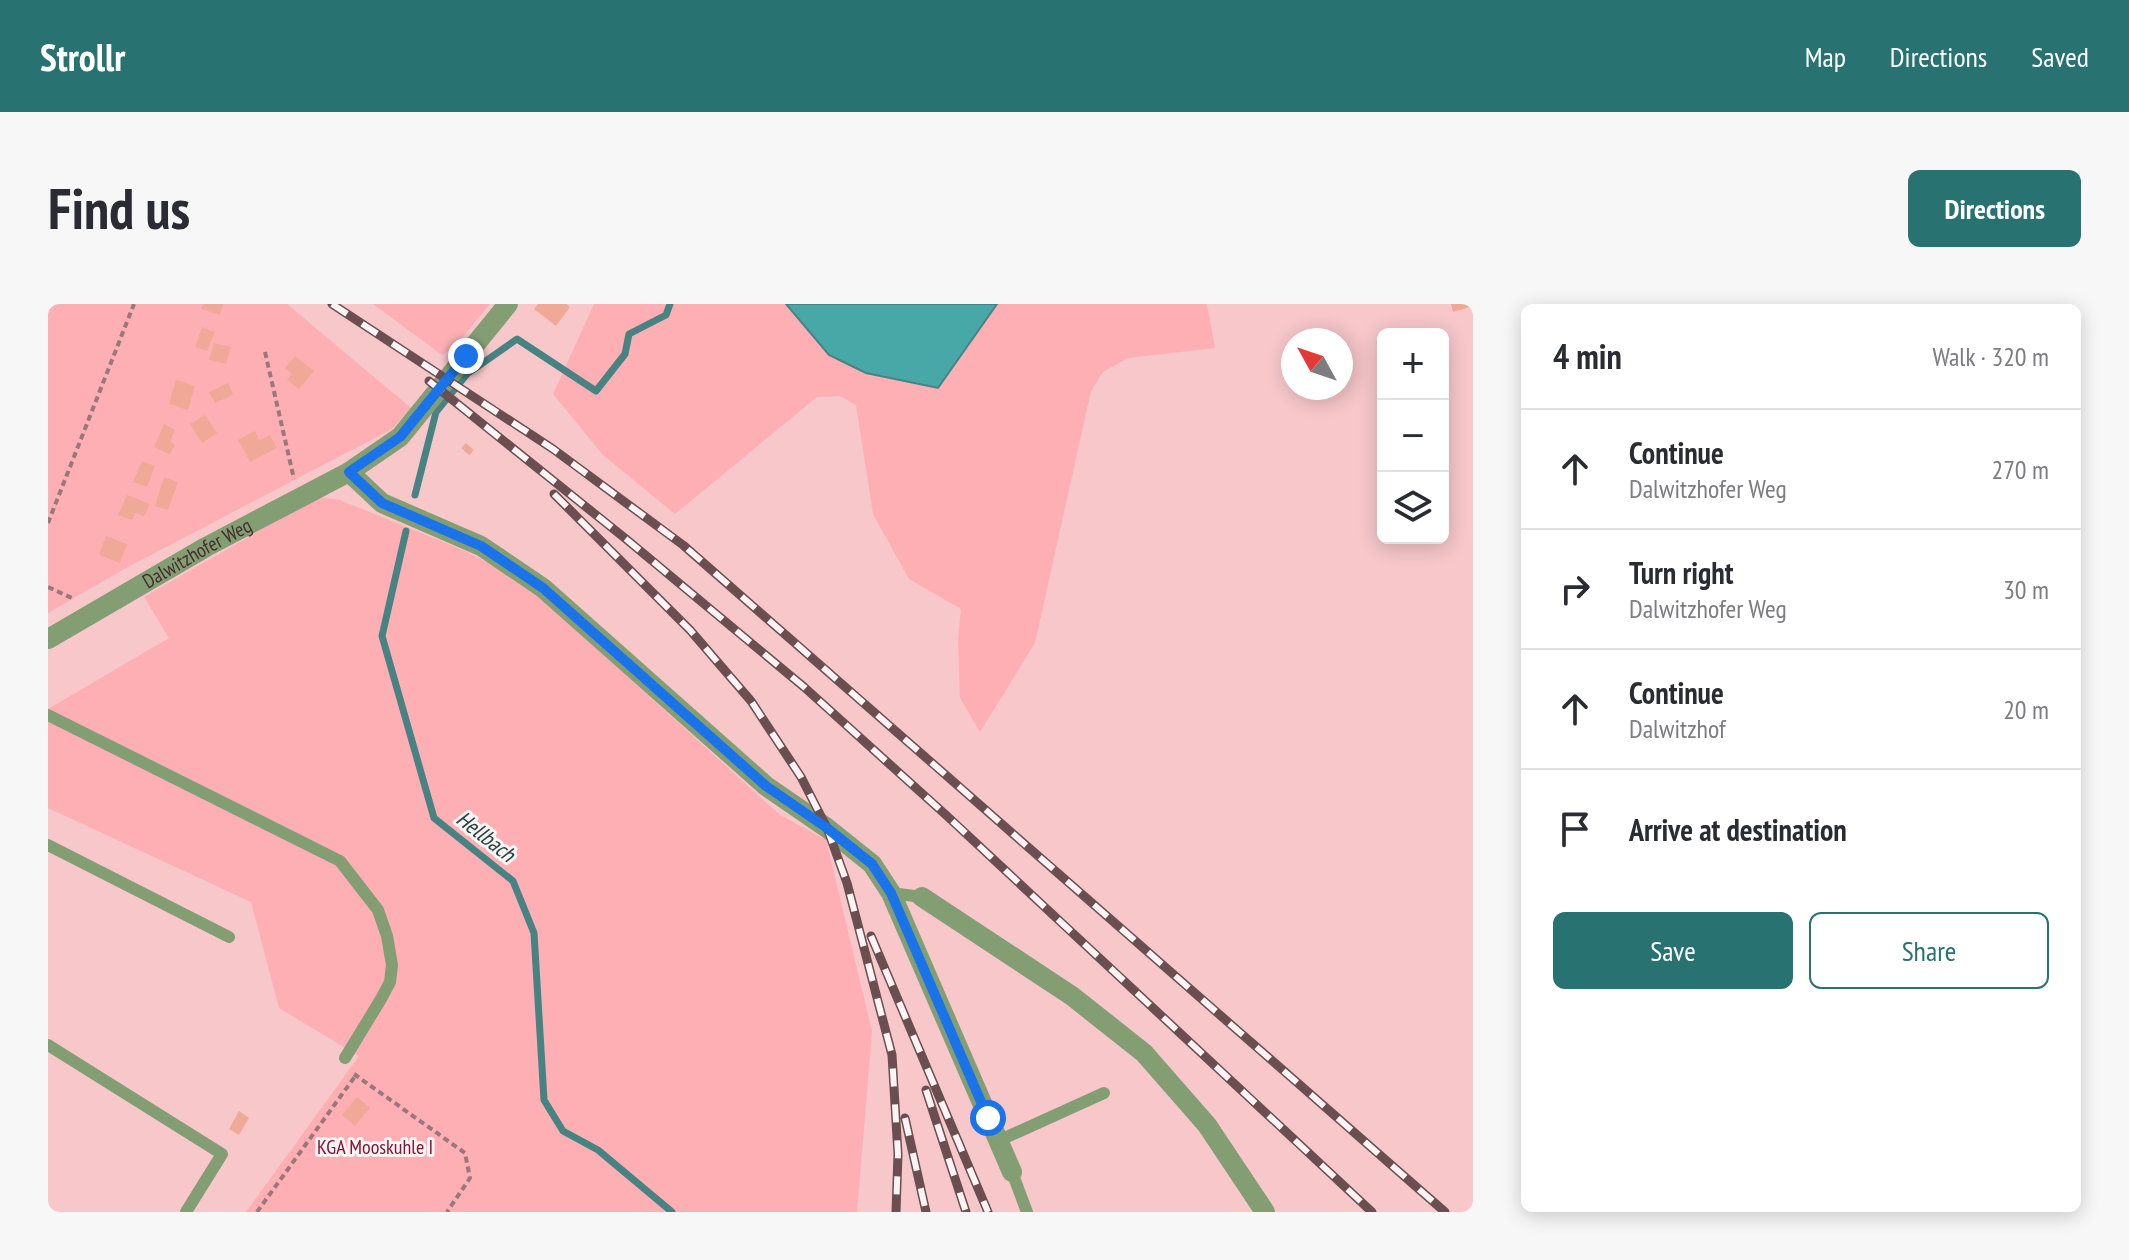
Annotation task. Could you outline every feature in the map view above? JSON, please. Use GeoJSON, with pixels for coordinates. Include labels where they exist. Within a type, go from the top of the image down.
{"type":"FeatureCollection","features":[{"type":"Feature","properties":{"kind":"street","name":"Dalwitzhofer Weg"},"geometry":{"type":"LineString","coordinates":[[48,639],[206,547],[349,472],[391,445],[422,412],[508,304]]}},
{"type":"Feature","properties":{"kind":"street"},"geometry":{"type":"LineString","coordinates":[[349,472],[382,503],[481,546],[543,588],[766,786],[872,864],[891,893],[1012,1172]]}},
{"type":"Feature","properties":{"kind":"street"},"geometry":{"type":"LineString","coordinates":[[922,897],[1072,996],[1144,1053],[1207,1125],[1265,1212]]}},
{"type":"Feature","properties":{"kind":"lane"},"geometry":{"type":"LineString","coordinates":[[48,715],[340,861],[378,910],[392,965],[390,982],[345,1058]]}},
{"type":"Feature","properties":{"kind":"lane"},"geometry":{"type":"LineString","coordinates":[[48,845],[229,937]]}},
{"type":"Feature","properties":{"kind":"lane"},"geometry":{"type":"LineString","coordinates":[[891,893],[922,897]]}},
{"type":"Feature","properties":{"kind":"lane"},"geometry":{"type":"LineString","coordinates":[[48,1045],[222,1154],[186,1212]]}},
{"type":"Feature","properties":{"kind":"lane"},"geometry":{"type":"LineString","coordinates":[[998,1141],[1104,1093]]}},
{"type":"Feature","properties":{"kind":"lane"},"geometry":{"type":"LineString","coordinates":[[1012,1172],[1027,1212]]}},
{"type":"Feature","properties":{"kind":"path"},"geometry":{"type":"LineString","coordinates":[[48,523],[134,304]]}},
{"type":"Feature","properties":{"kind":"path"},"geometry":{"type":"LineString","coordinates":[[265,352],[295,480],[296,498]]}},
{"type":"Feature","properties":{"kind":"path"},"geometry":{"type":"LineString","coordinates":[[257,1212],[356,1075],[465,1153],[470,1178],[447,1212]]}},
{"type":"Feature","properties":{"kind":"green space"},"geometry":{"type":"Polygon","coordinates":[[[48,304],[287,304],[411,408],[392,429],[126,568],[48,613],[48,304]]]}},
{"type":"Feature","properties":{"kind":"green space"},"geometry":{"type":"Polygon","coordinates":[[[373,304],[490,304],[454,347],[442,355],[373,304]]]}},
{"type":"Feature","properties":{"kind":"green space"},"geometry":{"type":"Polygon","coordinates":[[[594,304],[786,304],[829,355],[938,388],[997,304],[1207,304],[1215,348],[1128,358],[1103,372],[1091,391],[1035,643],[980,732],[960,698],[958,639],[961,609],[909,579],[873,514],[856,405],[840,396],[817,397],[675,514],[603,455],[553,394],[594,304]]]}},
{"type":"Feature","properties":{"kind":"green space","name":"KGA Mooskuhle I"},"geometry":{"type":"Polygon","coordinates":[[[318,497],[340,500],[463,550],[521,580],[780,815],[826,840],[872,1031],[857,1212],[246,1212],[359,1056],[279,1008],[251,902],[48,808],[48,709],[169,638],[144,597],[318,497]]]}},
{"type":"Feature","properties":{"kind":"water"},"geometry":{"type":"Polygon","coordinates":[[[786,304],[997,304],[938,388],[866,373],[829,355],[786,304]]]}},
{"type":"Feature","properties":{"kind":"building"},"geometry":{"type":"Polygon","coordinates":[[[203,304],[223,304],[220,315],[201,309],[203,304]]]}},
{"type":"Feature","properties":{"kind":"building"},"geometry":{"type":"Polygon","coordinates":[[[538,304],[566,304],[570,307],[556,326],[534,309],[538,304]]]}},
{"type":"Feature","properties":{"kind":"building"},"geometry":{"type":"Polygon","coordinates":[[[1451,304],[1473,304],[1473,306],[1453,312],[1451,304]]]}},
{"type":"Feature","properties":{"kind":"building"},"geometry":{"type":"Polygon","coordinates":[[[202,327],[215,332],[207,351],[195,347],[202,327]]]}},
{"type":"Feature","properties":{"kind":"building"},"geometry":{"type":"Polygon","coordinates":[[[214,343],[231,347],[226,364],[209,360],[214,343]]]}},
{"type":"Feature","properties":{"kind":"building"},"geometry":{"type":"Polygon","coordinates":[[[295,356],[314,371],[299,389],[287,380],[292,374],[285,368],[295,356]]]}},
{"type":"Feature","properties":{"kind":"building"},"geometry":{"type":"Polygon","coordinates":[[[176,380],[195,386],[188,410],[169,404],[176,380]]]}},
{"type":"Feature","properties":{"kind":"building"},"geometry":{"type":"Polygon","coordinates":[[[228,383],[233,395],[215,403],[209,392],[228,383]]]}},
{"type":"Feature","properties":{"kind":"building"},"geometry":{"type":"Polygon","coordinates":[[[205,415],[217,433],[202,443],[190,424],[205,415]]]}},
{"type":"Feature","properties":{"kind":"building"},"geometry":{"type":"Polygon","coordinates":[[[164,424],[175,430],[170,442],[175,445],[170,454],[154,447],[164,424]]]}},
{"type":"Feature","properties":{"kind":"building"},"geometry":{"type":"Polygon","coordinates":[[[255,431],[259,440],[270,435],[277,448],[250,462],[238,440],[255,431]]]}},
{"type":"Feature","properties":{"kind":"building"},"geometry":{"type":"Polygon","coordinates":[[[466,443],[474,450],[469,455],[461,448],[466,443]]]}},
{"type":"Feature","properties":{"kind":"building"},"geometry":{"type":"Polygon","coordinates":[[[142,461],[155,466],[147,487],[133,482],[142,461]]]}},
{"type":"Feature","properties":{"kind":"building"},"geometry":{"type":"Polygon","coordinates":[[[164,477],[178,482],[168,510],[155,506],[164,477]]]}},
{"type":"Feature","properties":{"kind":"building"},"geometry":{"type":"Polygon","coordinates":[[[127,495],[150,504],[144,516],[135,513],[132,520],[118,515],[127,495]]]}},
{"type":"Feature","properties":{"kind":"building"},"geometry":{"type":"Polygon","coordinates":[[[106,536],[127,544],[120,563],[99,555],[106,536]]]}},
{"type":"Feature","properties":{"kind":"building"},"geometry":{"type":"Polygon","coordinates":[[[357,1097],[370,1108],[355,1126],[342,1115],[357,1097]]]}},
{"type":"Feature","properties":{"kind":"building"},"geometry":{"type":"Polygon","coordinates":[[[239,1111],[249,1118],[239,1135],[229,1129],[239,1111]]]}},
{"type":"Feature","properties":{"kind":"waterway","name":"Hellbach"},"geometry":{"type":"LineString","coordinates":[[415,495],[436,412],[467,374],[517,339],[596,391],[625,354],[629,334],[666,315],[670,304]]}},
{"type":"Feature","properties":{"kind":"waterway","name":"Hellbach"},"geometry":{"type":"LineString","coordinates":[[406,531],[382,636],[434,818],[513,881],[534,933],[544,1100],[563,1131],[598,1150],[672,1212]]}},
{"type":"Feature","properties":{"kind":"railway"},"geometry":{"type":"LineString","coordinates":[[332,304],[553,449],[683,545],[1445,1212]]}},
{"type":"Feature","properties":{"kind":"railway"},"geometry":{"type":"LineString","coordinates":[[429,381],[804,687],[1372,1212]]}},
{"type":"Feature","properties":{"kind":"railway"},"geometry":{"type":"LineString","coordinates":[[554,494],[690,630],[751,701],[801,777],[827,828],[847,883],[892,1055],[898,1154],[896,1212]]}},
{"type":"Feature","properties":{"kind":"railway"},"geometry":{"type":"LineString","coordinates":[[871,936],[988,1212]]}},
{"type":"Feature","properties":{"kind":"railway"},"geometry":{"type":"LineString","coordinates":[[926,1090],[966,1212]]}},
{"type":"Feature","properties":{"kind":"railway"},"geometry":{"type":"LineString","coordinates":[[905,1118],[926,1212]]}},
{"type":"Feature","properties":{"kind":"route"},"geometry":{"type":"LineString","coordinates":[[466,356],[400,437],[349,472],[382,503],[481,546],[543,588],[766,786],[872,864],[891,893],[988,1118]]}}]}
